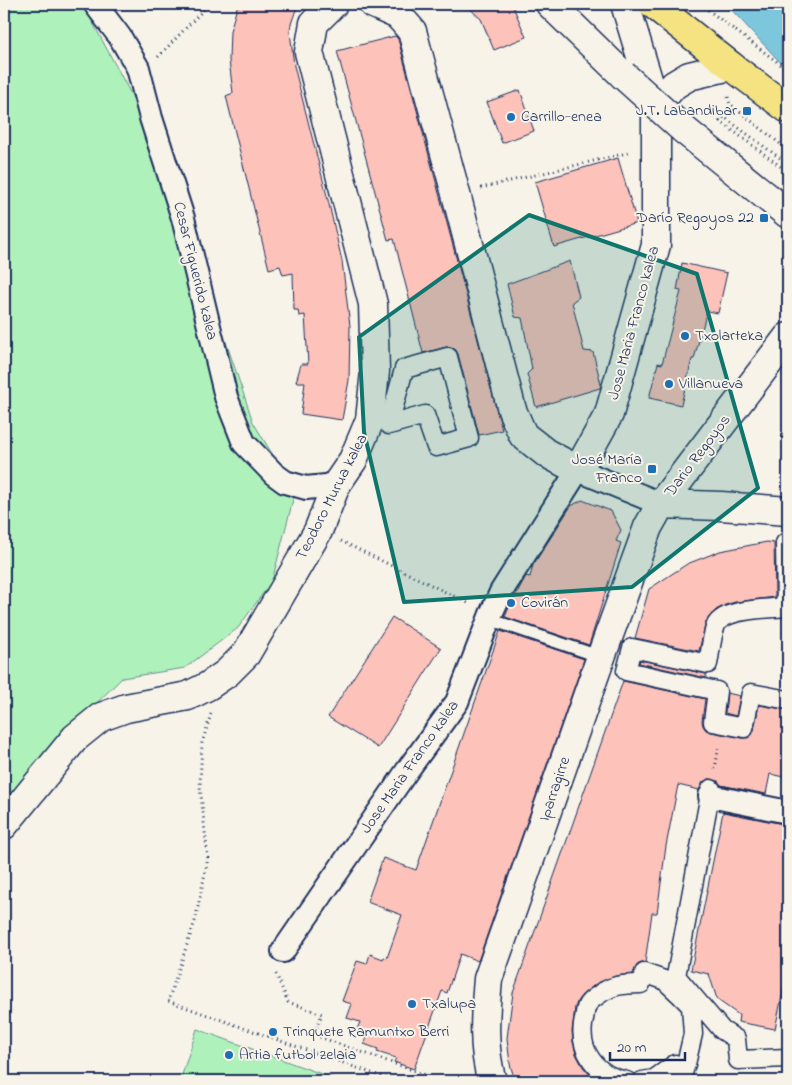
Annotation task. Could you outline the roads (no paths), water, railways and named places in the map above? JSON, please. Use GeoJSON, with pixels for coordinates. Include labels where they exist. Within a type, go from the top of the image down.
{"type":"FeatureCollection","features":[{"type":"Feature","properties":{"kind":"main road"},"geometry":{"type":"LineString","coordinates":[[653,4],[788,109]]}},
{"type":"Feature","properties":{"kind":"street","name":"Cesar Figuerido kalea"},"geometry":{"type":"LineString","coordinates":[[95,4],[120,37],[138,68],[151,118],[183,218],[226,397],[244,443],[274,474],[285,482],[306,488],[336,485]]}},
{"type":"Feature","properties":{"kind":"street","name":"Teodoro Murua kalea"},"geometry":{"type":"LineString","coordinates":[[4,826],[75,738],[101,718],[126,708],[188,696],[208,686],[227,673],[246,654],[318,531],[336,485],[353,460],[370,420],[375,372],[373,304],[309,52],[314,23],[332,4]]}},
{"type":"Feature","properties":{"kind":"street"},"geometry":{"type":"LineString","coordinates":[[373,4],[398,15],[412,31],[512,410],[524,435],[546,453],[578,470],[661,504],[726,506],[788,511]]}},
{"type":"Feature","properties":{"kind":"street"},"geometry":{"type":"LineString","coordinates":[[550,4],[623,75],[683,129],[788,214]]}},
{"type":"Feature","properties":{"kind":"street","name":"Jose Maria Franco kalea"},"geometry":{"type":"LineString","coordinates":[[283,951],[409,768],[457,702],[501,592],[578,470],[609,414],[656,245],[656,106],[625,4]]}},
{"type":"Feature","properties":{"kind":"street"},"geometry":{"type":"LineString","coordinates":[[656,106],[674,85],[689,76],[731,66]]}},
{"type":"Feature","properties":{"kind":"street","name":"Dario Regoyos"},"geometry":{"type":"LineString","coordinates":[[661,504],[788,337]]}},
{"type":"Feature","properties":{"kind":"street"},"geometry":{"type":"LineString","coordinates":[[448,357],[469,438],[436,447],[425,415],[389,425],[404,369],[448,357]]}},
{"type":"Feature","properties":{"kind":"street","name":"Iparragirre"},"geometry":{"type":"LineString","coordinates":[[492,1081],[487,1064],[484,1017],[488,979],[648,527],[661,504]]}},
{"type":"Feature","properties":{"kind":"street"},"geometry":{"type":"LineString","coordinates":[[788,544],[784,543],[786,607],[751,610],[720,619],[715,626],[708,664],[632,648],[626,672],[717,691],[713,722],[744,728],[751,693],[788,700]]}},
{"type":"Feature","properties":{"kind":"street"},"geometry":{"type":"LineString","coordinates":[[788,812],[710,792],[676,976],[722,1030],[736,1039],[738,1060],[788,1058]]}},
{"type":"Feature","properties":{"kind":"street"},"geometry":{"type":"LineString","coordinates":[[627,1081],[612,1077],[600,1070],[588,1057],[583,1042],[582,1026],[588,1004],[602,992],[614,986],[641,984],[644,973],[664,980],[691,1006],[693,1034],[683,1072],[675,1064],[654,1078],[642,1081]]}},
{"type":"Feature","properties":{"kind":"lane"},"geometry":{"type":"LineString","coordinates":[[490,617],[601,657]]}},
{"type":"Feature","properties":{"kind":"water"},"geometry":{"type":"Polygon","coordinates":[[[726,4],[788,4],[788,68],[781,63],[726,4]]]}},
{"type":"Feature","properties":{"kind":"place","name":"J.T. Labandibar"},"geometry":{"type":"Point","coordinates":[747,111]}},
{"type":"Feature","properties":{"kind":"place","name":"Carrillo-enea"},"geometry":{"type":"Point","coordinates":[511,117]}},
{"type":"Feature","properties":{"kind":"place","name":"Darío Regoyos 22"},"geometry":{"type":"Point","coordinates":[764,218]}},
{"type":"Feature","properties":{"kind":"place","name":"Txolarteka"},"geometry":{"type":"Point","coordinates":[685,336]}},
{"type":"Feature","properties":{"kind":"place","name":"Villanueva"},"geometry":{"type":"Point","coordinates":[669,384]}},
{"type":"Feature","properties":{"kind":"place","name":"José María Franco"},"geometry":{"type":"Point","coordinates":[652,469]}},
{"type":"Feature","properties":{"kind":"place","name":"Covirán"},"geometry":{"type":"Point","coordinates":[511,603]}},
{"type":"Feature","properties":{"kind":"place","name":"Txalupa"},"geometry":{"type":"Point","coordinates":[412,1004]}},
{"type":"Feature","properties":{"kind":"place","name":"Trinquete Ramuntxo Berri"},"geometry":{"type":"Point","coordinates":[273,1032]}},
{"type":"Feature","properties":{"kind":"place","name":"Artia futbol zelaia"},"geometry":{"type":"Point","coordinates":[229,1055]}}]}
